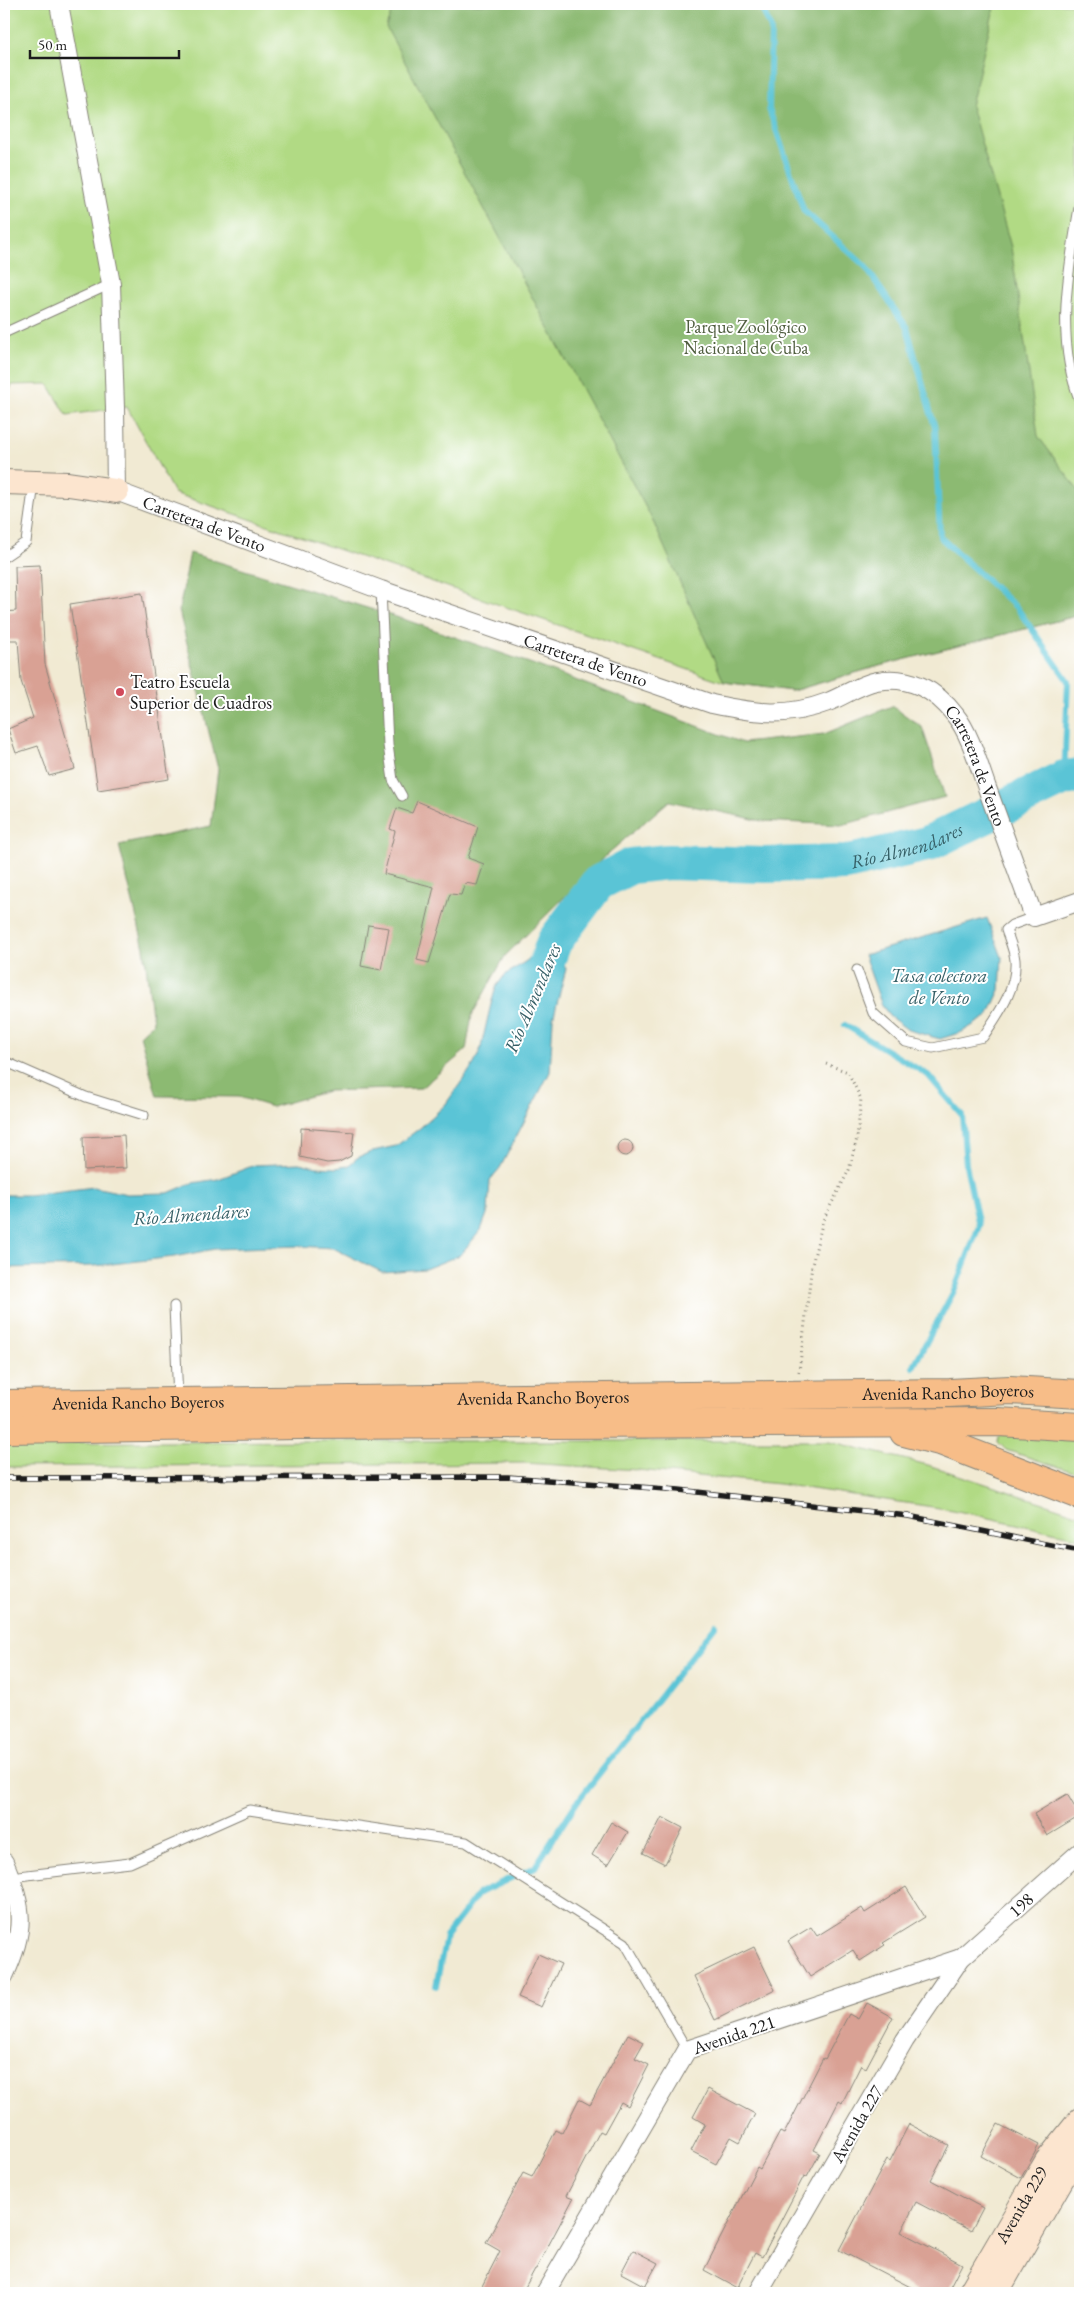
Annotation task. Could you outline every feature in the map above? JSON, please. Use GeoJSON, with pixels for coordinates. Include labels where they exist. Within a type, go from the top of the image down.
{"type":"FeatureCollection","features":[{"type":"Feature","properties":{"kind":"highway","name":"Avenida Rancho Boyeros"},"geometry":{"type":"LineString","coordinates":[[4,1404],[1010,1390],[1080,1394]]}},
{"type":"Feature","properties":{"kind":"highway","name":"Avenida Rancho Boyeros"},"geometry":{"type":"LineString","coordinates":[[4,1429],[299,1425],[836,1422],[998,1422],[1080,1427]]}},
{"type":"Feature","properties":{"kind":"highway"},"geometry":{"type":"LineString","coordinates":[[836,1422],[886,1428],[943,1442],[1080,1495]]}},
{"type":"Feature","properties":{"kind":"street"},"geometry":{"type":"LineString","coordinates":[[59,4],[110,284],[116,492]]}},
{"type":"Feature","properties":{"kind":"street","name":"Carretera de Vento"},"geometry":{"type":"LineString","coordinates":[[4,482],[34,482],[116,492],[381,590],[712,704],[754,713],[793,712],[827,702],[875,681],[898,678],[934,693],[957,716],[975,753],[1034,917]]}},
{"type":"Feature","properties":{"kind":"street"},"geometry":{"type":"LineString","coordinates":[[1034,917],[1080,901]]}},
{"type":"Feature","properties":{"kind":"street","name":"198"},"geometry":{"type":"LineString","coordinates":[[961,1958],[1080,1852]]}},
{"type":"Feature","properties":{"kind":"street"},"geometry":{"type":"LineString","coordinates":[[4,1976],[16,1952],[20,1908],[7,1869]]}},
{"type":"Feature","properties":{"kind":"street","name":"Avenida 221"},"geometry":{"type":"LineString","coordinates":[[545,2293],[687,2050],[961,1958]]}},
{"type":"Feature","properties":{"kind":"street","name":"Avenida 227"},"geometry":{"type":"LineString","coordinates":[[758,2293],[906,2040],[961,1958]]}},
{"type":"Feature","properties":{"kind":"street","name":"Avenida 229"},"geometry":{"type":"LineString","coordinates":[[970,2293],[1047,2161],[1080,2120]]}},
{"type":"Feature","properties":{"kind":"street","name":"Avenida 229"},"geometry":{"type":"LineString","coordinates":[[996,2293],[1064,2175],[1080,2154]]}},
{"type":"Feature","properties":{"kind":"lane"},"geometry":{"type":"LineString","coordinates":[[1080,202],[1070,266],[1066,318],[1068,361],[1080,401]]}},
{"type":"Feature","properties":{"kind":"lane"},"geometry":{"type":"LineString","coordinates":[[4,334],[110,284]]}},
{"type":"Feature","properties":{"kind":"lane"},"geometry":{"type":"LineString","coordinates":[[4,557],[26,542],[34,482]]}},
{"type":"Feature","properties":{"kind":"lane"},"geometry":{"type":"LineString","coordinates":[[381,590],[388,745],[393,780],[402,796]]}},
{"type":"Feature","properties":{"kind":"lane"},"geometry":{"type":"LineString","coordinates":[[857,970],[873,1014],[906,1042],[933,1048],[983,1037],[1003,1006],[1014,980],[1015,958],[1006,930],[1012,925],[1034,917]]}},
{"type":"Feature","properties":{"kind":"lane"},"geometry":{"type":"LineString","coordinates":[[4,1061],[86,1097],[144,1115]]}},
{"type":"Feature","properties":{"kind":"lane"},"geometry":{"type":"LineString","coordinates":[[174,1306],[178,1402]]}},
{"type":"Feature","properties":{"kind":"lane"},"geometry":{"type":"LineString","coordinates":[[7,1869],[130,1862],[249,1810],[466,1842],[625,1943],[687,2050]]}},
{"type":"Feature","properties":{"kind":"path"},"geometry":{"type":"LineString","coordinates":[[795,1394],[812,1265],[824,1220],[849,1170],[857,1138],[861,1099],[848,1072],[826,1064]]}},
{"type":"Feature","properties":{"kind":"green space","name":"Parque Zoológico Nacional de Cuba"},"geometry":{"type":"Polygon","coordinates":[[[4,4],[1080,4],[1080,615],[879,666],[792,691],[724,682],[174,493],[127,407],[67,415],[48,384],[12,385],[4,402],[4,4]]]}},
{"type":"Feature","properties":{"kind":"green space"},"geometry":{"type":"Polygon","coordinates":[[[394,4],[995,4],[971,106],[1011,247],[1038,436],[1080,493],[1080,615],[879,666],[792,691],[724,682],[652,519],[386,27],[394,4]]]}},
{"type":"Feature","properties":{"kind":"green space"},"geometry":{"type":"Polygon","coordinates":[[[190,553],[406,620],[535,665],[743,743],[824,734],[892,706],[922,727],[945,797],[842,825],[762,821],[669,801],[611,851],[505,956],[472,1015],[466,1050],[421,1088],[328,1091],[272,1107],[239,1097],[157,1096],[140,1035],[153,1023],[144,948],[119,845],[211,826],[218,769],[179,611],[190,553]]]}},
{"type":"Feature","properties":{"kind":"green space"},"geometry":{"type":"Polygon","coordinates":[[[1000,1434],[1080,1435],[1080,1474],[1006,1450],[998,1442],[1000,1434]]]}},
{"type":"Feature","properties":{"kind":"green space"},"geometry":{"type":"Polygon","coordinates":[[[829,1441],[928,1465],[1080,1515],[1080,1538],[953,1510],[779,1484],[638,1470],[525,1463],[4,1467],[4,1443],[829,1441]]]}},
{"type":"Feature","properties":{"kind":"water","name":"Tasa colectora de Vento"},"geometry":{"type":"Polygon","coordinates":[[[987,918],[1002,957],[1000,990],[988,1016],[962,1032],[940,1039],[908,1030],[889,1016],[881,1003],[864,955],[987,918]]]}},
{"type":"Feature","properties":{"kind":"water"},"geometry":{"type":"Polygon","coordinates":[[[554,942],[566,969],[553,1019],[550,1072],[500,1168],[490,1180],[488,1211],[481,1230],[460,1255],[425,1269],[382,1272],[333,1248],[299,1246],[215,1249],[174,1257],[94,1266],[4,1268],[4,1195],[29,1195],[94,1187],[127,1194],[168,1193],[192,1183],[218,1179],[255,1165],[299,1163],[317,1167],[336,1168],[348,1166],[357,1158],[373,1151],[396,1146],[420,1128],[445,1105],[474,1064],[480,1051],[496,987],[504,976],[554,942]]]}},
{"type":"Feature","properties":{"kind":"building"},"geometry":{"type":"Polygon","coordinates":[[[40,565],[45,664],[75,769],[49,776],[38,746],[16,753],[8,729],[33,718],[21,681],[18,640],[4,640],[4,612],[16,611],[15,566],[40,565]]]}},
{"type":"Feature","properties":{"kind":"building","name":"Teatro Escuela Superior de Cuadros"},"geometry":{"type":"Polygon","coordinates":[[[142,593],[169,779],[98,790],[70,604],[142,593]]]}},
{"type":"Feature","properties":{"kind":"building"},"geometry":{"type":"Polygon","coordinates":[[[417,801],[478,827],[468,858],[484,864],[477,885],[465,883],[461,895],[450,894],[429,963],[417,960],[434,887],[384,874],[395,831],[390,829],[397,808],[412,813],[417,801]]]}},
{"type":"Feature","properties":{"kind":"building"},"geometry":{"type":"Polygon","coordinates":[[[368,925],[389,928],[381,970],[361,966],[368,925]]]}},
{"type":"Feature","properties":{"kind":"building"},"geometry":{"type":"Polygon","coordinates":[[[301,1128],[354,1132],[351,1156],[339,1162],[327,1163],[300,1157],[301,1128]]]}},
{"type":"Feature","properties":{"kind":"building"},"geometry":{"type":"Polygon","coordinates":[[[124,1135],[126,1168],[84,1170],[83,1137],[124,1135]]]}},
{"type":"Feature","properties":{"kind":"building"},"geometry":{"type":"Polygon","coordinates":[[[625,1140],[631,1142],[633,1148],[631,1154],[625,1156],[619,1154],[617,1148],[619,1142],[625,1140]]]}},
{"type":"Feature","properties":{"kind":"building"},"geometry":{"type":"Polygon","coordinates":[[[1067,1794],[1080,1816],[1047,1836],[1034,1814],[1067,1794]]]}},
{"type":"Feature","properties":{"kind":"building"},"geometry":{"type":"Polygon","coordinates":[[[662,1817],[683,1828],[665,1864],[643,1853],[662,1817]]]}},
{"type":"Feature","properties":{"kind":"building"},"geometry":{"type":"Polygon","coordinates":[[[611,1822],[628,1832],[608,1865],[592,1855],[611,1822]]]}},
{"type":"Feature","properties":{"kind":"building"},"geometry":{"type":"Polygon","coordinates":[[[906,1887],[925,1917],[883,1943],[885,1945],[860,1961],[853,1950],[810,1977],[788,1941],[811,1927],[817,1936],[862,1908],[865,1913],[906,1887]]]}},
{"type":"Feature","properties":{"kind":"building"},"geometry":{"type":"Polygon","coordinates":[[[754,1947],[775,1990],[715,2020],[694,1976],[754,1947]]]}},
{"type":"Feature","properties":{"kind":"building"},"geometry":{"type":"Polygon","coordinates":[[[538,1954],[561,1964],[541,2007],[518,1997],[538,1954]]]}},
{"type":"Feature","properties":{"kind":"building"},"geometry":{"type":"Polygon","coordinates":[[[867,2003],[893,2017],[866,2068],[861,2065],[842,2103],[839,2101],[814,2150],[820,2153],[807,2177],[804,2176],[762,2257],[755,2253],[737,2288],[704,2270],[757,2167],[760,2169],[780,2132],[784,2134],[823,2058],[825,2059],[849,2014],[858,2019],[867,2003]]]}},
{"type":"Feature","properties":{"kind":"building"},"geometry":{"type":"Polygon","coordinates":[[[628,2034],[644,2042],[635,2058],[649,2065],[628,2106],[621,2102],[604,2133],[600,2131],[566,2196],[573,2199],[536,2269],[522,2293],[490,2293],[481,2288],[500,2251],[486,2243],[523,2173],[532,2177],[556,2130],[562,2133],[579,2099],[590,2105],[628,2034]]]}},
{"type":"Feature","properties":{"kind":"building"},"geometry":{"type":"Polygon","coordinates":[[[708,2089],[755,2114],[740,2142],[731,2137],[716,2164],[691,2151],[705,2124],[693,2117],[708,2089]]]}},
{"type":"Feature","properties":{"kind":"building"},"geometry":{"type":"Polygon","coordinates":[[[909,2124],[949,2145],[931,2180],[983,2208],[971,2231],[916,2202],[901,2232],[962,2264],[947,2293],[922,2293],[839,2250],[887,2159],[890,2161],[909,2124]]]}},
{"type":"Feature","properties":{"kind":"building"},"geometry":{"type":"Polygon","coordinates":[[[998,2124],[1039,2145],[1021,2178],[981,2156],[998,2124]]]}},
{"type":"Feature","properties":{"kind":"building"},"geometry":{"type":"Polygon","coordinates":[[[633,2250],[658,2263],[645,2286],[621,2273],[633,2250]]]}},
{"type":"Feature","properties":{"kind":"waterway"},"geometry":{"type":"LineString","coordinates":[[760,4],[771,29],[769,109],[804,211],[865,266],[907,328],[935,428],[940,537],[1017,608],[1068,681],[1064,778]]}},
{"type":"Feature","properties":{"kind":"waterway","name":"Río Almendares"},"geometry":{"type":"LineString","coordinates":[[537,989],[554,942],[598,883],[631,866],[668,862],[764,865],[846,863],[927,844],[1064,778],[1080,776]]}},
{"type":"Feature","properties":{"kind":"waterway"},"geometry":{"type":"LineString","coordinates":[[845,1025],[928,1075],[962,1115],[966,1165],[979,1226],[954,1291],[913,1367]]}},
{"type":"Feature","properties":{"kind":"waterway"},"geometry":{"type":"LineString","coordinates":[[436,1986],[446,1936],[479,1893],[535,1867],[577,1802],[716,1625]]}},
{"type":"Feature","properties":{"kind":"railway"},"geometry":{"type":"LineString","coordinates":[[4,1478],[508,1477],[679,1490],[908,1516],[1080,1551]]}},
{"type":"Feature","properties":{"kind":"place","name":"Teatro Escuela Superior de Cuadros"},"geometry":{"type":"Point","coordinates":[120,692]}}]}
